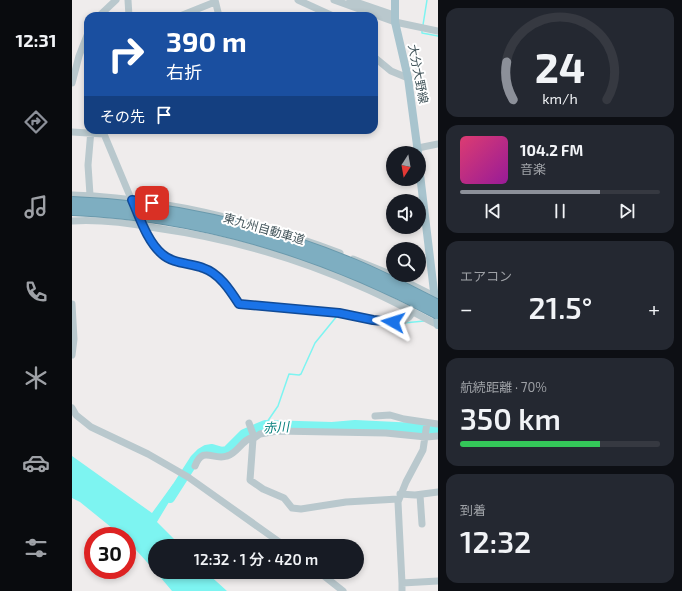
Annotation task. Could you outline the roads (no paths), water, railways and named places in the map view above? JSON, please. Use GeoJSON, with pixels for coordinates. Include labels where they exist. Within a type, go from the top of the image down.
{"type":"FeatureCollection","features":[{"type":"Feature","properties":{"kind":"highway"},"geometry":{"type":"LineString","coordinates":[[72,199],[134,204]]}},
{"type":"Feature","properties":{"kind":"highway","name":"東九州自動車道"},"geometry":{"type":"LineString","coordinates":[[72,202],[134,204],[232,224],[302,245],[372,272],[437,300]]}},
{"type":"Feature","properties":{"kind":"highway","name":"東九州自動車道"},"geometry":{"type":"LineString","coordinates":[[72,210],[115,212],[159,218],[230,232],[270,243],[308,255],[349,271],[404,296],[438,314]]}},
{"type":"Feature","properties":{"kind":"main road","name":"大分大野線"},"geometry":{"type":"LineString","coordinates":[[395,1],[394,19],[408,78],[417,146]]}},
{"type":"Feature","properties":{"kind":"main road"},"geometry":{"type":"LineString","coordinates":[[422,186],[437,300],[438,325]]}},
{"type":"Feature","properties":{"kind":"street"},"geometry":{"type":"LineString","coordinates":[[103,12],[116,0]]}},
{"type":"Feature","properties":{"kind":"street"},"geometry":{"type":"LineString","coordinates":[[128,0],[129,12]]}},
{"type":"Feature","properties":{"kind":"street"},"geometry":{"type":"LineString","coordinates":[[298,0],[324,12]]}},
{"type":"Feature","properties":{"kind":"street"},"geometry":{"type":"LineString","coordinates":[[334,0],[372,12]]}},
{"type":"Feature","properties":{"kind":"street"},"geometry":{"type":"LineString","coordinates":[[350,0],[378,12]]}},
{"type":"Feature","properties":{"kind":"street"},"geometry":{"type":"LineString","coordinates":[[189,12],[215,1],[218,12]]}},
{"type":"Feature","properties":{"kind":"street"},"geometry":{"type":"LineString","coordinates":[[378,12],[394,19]]}},
{"type":"Feature","properties":{"kind":"street"},"geometry":{"type":"LineString","coordinates":[[378,14],[438,31]]}},
{"type":"Feature","properties":{"kind":"street"},"geometry":{"type":"LineString","coordinates":[[72,83],[84,43]]}},
{"type":"Feature","properties":{"kind":"street"},"geometry":{"type":"LineString","coordinates":[[378,60],[391,71],[408,78]]}},
{"type":"Feature","properties":{"kind":"street"},"geometry":{"type":"LineString","coordinates":[[72,132],[84,131]]}},
{"type":"Feature","properties":{"kind":"street"},"geometry":{"type":"LineString","coordinates":[[90,195],[88,169],[91,134]]}},
{"type":"Feature","properties":{"kind":"street"},"geometry":{"type":"LineString","coordinates":[[104,134],[152,243],[163,256],[212,272],[224,283],[239,304],[339,313],[388,322],[403,321],[413,312]]}},
{"type":"Feature","properties":{"kind":"street"},"geometry":{"type":"LineString","coordinates":[[426,148],[438,144]]}},
{"type":"Feature","properties":{"kind":"street"},"geometry":{"type":"LineString","coordinates":[[72,195],[90,195],[134,204]]}},
{"type":"Feature","properties":{"kind":"street"},"geometry":{"type":"LineString","coordinates":[[72,221],[116,222],[144,226],[217,239],[277,255],[361,286],[438,325]]}},
{"type":"Feature","properties":{"kind":"street"},"geometry":{"type":"LineString","coordinates":[[72,304],[74,339],[72,355]]}},
{"type":"Feature","properties":{"kind":"street"},"geometry":{"type":"LineString","coordinates":[[72,408],[76,415],[91,427],[142,451],[188,477],[275,539]]}},
{"type":"Feature","properties":{"kind":"street"},"geometry":{"type":"LineString","coordinates":[[375,416],[390,414],[400,418],[438,424]]}},
{"type":"Feature","properties":{"kind":"street"},"geometry":{"type":"LineString","coordinates":[[249,423],[254,437],[250,480],[263,489],[284,498],[292,508],[304,509],[346,502],[438,492]]}},
{"type":"Feature","properties":{"kind":"street"},"geometry":{"type":"LineString","coordinates":[[427,423],[426,437],[421,453],[399,496],[397,512],[402,587],[438,581]]}},
{"type":"Feature","properties":{"kind":"street"},"geometry":{"type":"LineString","coordinates":[[196,466],[199,458],[204,455],[222,457],[229,456],[247,439],[260,434],[277,431],[386,433],[426,437],[438,436]]}},
{"type":"Feature","properties":{"kind":"street"},"geometry":{"type":"LineString","coordinates":[[420,495],[422,524]]}},
{"type":"Feature","properties":{"kind":"street"},"geometry":{"type":"LineString","coordinates":[[328,579],[343,591]]}},
{"type":"Feature","properties":{"kind":"water"},"geometry":{"type":"Polygon","coordinates":[[[72,456],[152,513],[173,484],[178,487],[157,522],[174,539],[148,539],[148,563],[136,550],[136,527],[111,527],[80,502],[72,498],[72,456]]]}},
{"type":"Feature","properties":{"kind":"water"},"geometry":{"type":"Polygon","coordinates":[[[162,579],[214,579],[227,591],[172,591],[162,579]]]}},
{"type":"Feature","properties":{"kind":"waterway"},"geometry":{"type":"LineString","coordinates":[[423,25],[427,0]]}},
{"type":"Feature","properties":{"kind":"waterway"},"geometry":{"type":"LineString","coordinates":[[422,29],[422,33],[438,36]]}},
{"type":"Feature","properties":{"kind":"waterway"},"geometry":{"type":"LineString","coordinates":[[265,425],[278,406],[289,374],[301,374],[315,343],[337,316]]}},
{"type":"Feature","properties":{"kind":"waterway"},"geometry":{"type":"LineString","coordinates":[[404,323],[424,321]]}},
{"type":"Feature","properties":{"kind":"waterway","name":"赤川"},"geometry":{"type":"LineString","coordinates":[[170,498],[195,459],[201,453],[212,449],[222,452],[227,451],[244,434],[265,425],[332,427],[355,425],[438,429]]}}]}
